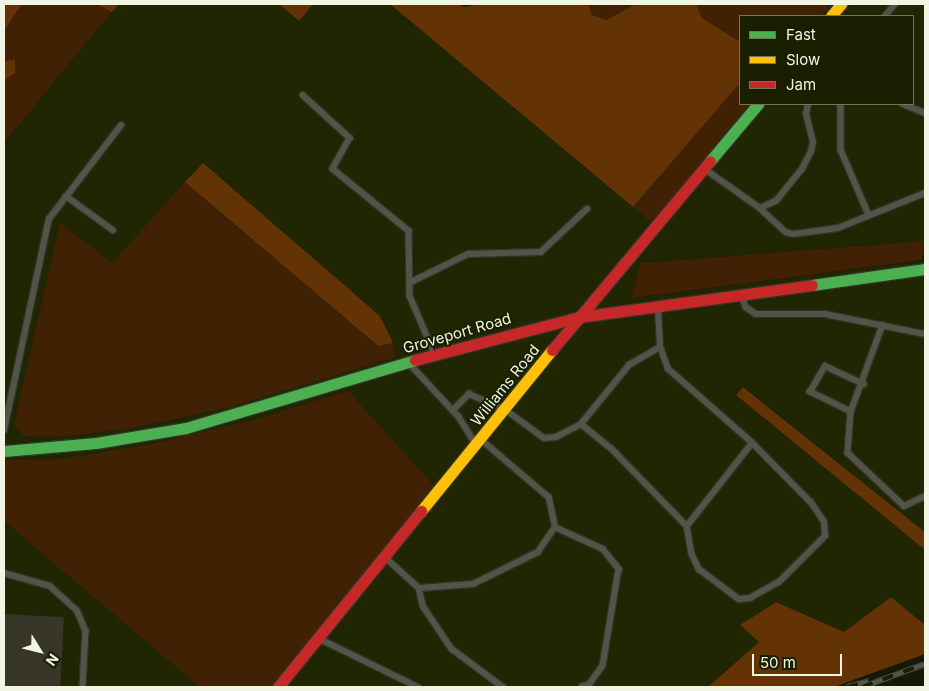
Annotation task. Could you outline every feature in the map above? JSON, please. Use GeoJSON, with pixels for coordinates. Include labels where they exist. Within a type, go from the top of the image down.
{"type":"FeatureCollection","features":[{"type":"Feature","properties":{"kind":"main road"},"geometry":{"type":"LineString","coordinates":[[832,15],[842,4]]}},
{"type":"Feature","properties":{"kind":"main road","name":"Williams Road"},"geometry":{"type":"LineString","coordinates":[[278,687],[506,410],[579,317],[757,105]]}},
{"type":"Feature","properties":{"kind":"main road","name":"Groveport Road"},"geometry":{"type":"LineString","coordinates":[[4,451],[96,443],[186,428],[435,354],[579,317],[925,270]]}},
{"type":"Feature","properties":{"kind":"lane"},"geometry":{"type":"LineString","coordinates":[[885,15],[895,4]]}},
{"type":"Feature","properties":{"kind":"lane"},"geometry":{"type":"LineString","coordinates":[[302,95],[350,138],[333,170],[409,231],[410,296],[435,354]]}},
{"type":"Feature","properties":{"kind":"lane"},"geometry":{"type":"LineString","coordinates":[[760,208],[776,201],[802,169],[811,151],[813,142],[806,114],[808,105]]}},
{"type":"Feature","properties":{"kind":"lane"},"geometry":{"type":"LineString","coordinates":[[841,105],[841,150],[870,215]]}},
{"type":"Feature","properties":{"kind":"lane"},"geometry":{"type":"LineString","coordinates":[[905,105],[925,113]]}},
{"type":"Feature","properties":{"kind":"lane"},"geometry":{"type":"LineString","coordinates":[[4,430],[49,220],[121,125]]}},
{"type":"Feature","properties":{"kind":"lane"},"geometry":{"type":"LineString","coordinates":[[704,169],[760,208],[786,232],[794,234],[838,228],[925,192]]}},
{"type":"Feature","properties":{"kind":"lane"},"geometry":{"type":"LineString","coordinates":[[66,196],[113,230]]}},
{"type":"Feature","properties":{"kind":"lane"},"geometry":{"type":"LineString","coordinates":[[409,283],[468,254],[541,252],[587,209]]}},
{"type":"Feature","properties":{"kind":"lane"},"geometry":{"type":"LineString","coordinates":[[742,294],[746,307],[756,314],[825,314],[925,334]]}},
{"type":"Feature","properties":{"kind":"lane"},"geometry":{"type":"LineString","coordinates":[[581,424],[611,448],[688,526],[692,554],[700,569],[739,599],[750,598],[779,582],[825,536],[824,522],[811,503],[752,443],[668,369],[660,347],[658,306]]}},
{"type":"Feature","properties":{"kind":"lane"},"geometry":{"type":"LineString","coordinates":[[883,325],[864,384],[852,412],[848,453],[904,506],[925,496]]}},
{"type":"Feature","properties":{"kind":"lane"},"geometry":{"type":"LineString","coordinates":[[453,410],[469,394],[506,410],[544,438],[556,437],[581,424],[629,366],[660,347]]}},
{"type":"Feature","properties":{"kind":"lane"},"geometry":{"type":"LineString","coordinates":[[408,362],[453,410],[479,442],[549,498],[555,527],[538,552],[506,570],[473,584],[419,588]]}},
{"type":"Feature","properties":{"kind":"lane"},"geometry":{"type":"LineString","coordinates":[[852,412],[810,392],[825,366],[864,384]]}},
{"type":"Feature","properties":{"kind":"lane"},"geometry":{"type":"LineString","coordinates":[[688,526],[752,443]]}},
{"type":"Feature","properties":{"kind":"lane"},"geometry":{"type":"LineString","coordinates":[[555,527],[603,549],[618,569],[603,666],[589,685],[582,687]]}},
{"type":"Feature","properties":{"kind":"lane"},"geometry":{"type":"LineString","coordinates":[[385,557],[419,588],[423,606],[452,649],[503,687]]}},
{"type":"Feature","properties":{"kind":"lane"},"geometry":{"type":"LineString","coordinates":[[4,573],[50,586],[77,610],[86,631],[83,687]]}},
{"type":"Feature","properties":{"kind":"lane"},"geometry":{"type":"LineString","coordinates":[[318,638],[418,687]]}},
{"type":"Feature","properties":{"kind":"shaded area"},"geometry":{"type":"Polygon","coordinates":[[[22,4],[96,4],[112,12],[4,143],[4,81],[15,73],[15,59],[4,61],[4,31],[22,4]]]}},
{"type":"Feature","properties":{"kind":"shaded area"},"geometry":{"type":"Polygon","coordinates":[[[22,4],[4,31],[4,5],[22,4]]]}},
{"type":"Feature","properties":{"kind":"shaded area"},"geometry":{"type":"Polygon","coordinates":[[[96,4],[119,4],[112,12],[96,4]]]}},
{"type":"Feature","properties":{"kind":"shaded area"},"geometry":{"type":"Polygon","coordinates":[[[119,4],[279,4],[298,21],[313,4],[390,4],[652,223],[749,105],[914,105],[914,15],[823,15],[832,4],[925,4],[925,241],[640,263],[633,298],[925,260],[925,532],[744,387],[736,395],[925,550],[925,625],[891,597],[844,632],[776,602],[741,625],[759,642],[708,687],[4,687],[4,143],[119,4]]]}},
{"type":"Feature","properties":{"kind":"shaded area"},"geometry":{"type":"Polygon","coordinates":[[[279,4],[313,4],[299,21],[279,4]]]}},
{"type":"Feature","properties":{"kind":"shaded area"},"geometry":{"type":"Polygon","coordinates":[[[390,4],[457,4],[465,7],[479,4],[588,4],[592,15],[606,20],[636,4],[696,4],[702,18],[739,41],[739,84],[633,207],[390,4]]]}},
{"type":"Feature","properties":{"kind":"shaded area"},"geometry":{"type":"Polygon","coordinates":[[[588,4],[636,4],[606,20],[592,15],[588,4]]]}},
{"type":"Feature","properties":{"kind":"shaded area"},"geometry":{"type":"Polygon","coordinates":[[[696,4],[832,4],[823,15],[739,15],[739,41],[701,18],[696,4]]]}},
{"type":"Feature","properties":{"kind":"shaded area"},"geometry":{"type":"Polygon","coordinates":[[[15,59],[15,73],[4,81],[4,61],[15,59]]]}},
{"type":"Feature","properties":{"kind":"shaded area"},"geometry":{"type":"Polygon","coordinates":[[[739,84],[739,105],[749,105],[652,223],[633,207],[739,84]]]}},
{"type":"Feature","properties":{"kind":"shaded area"},"geometry":{"type":"Polygon","coordinates":[[[203,163],[380,316],[393,343],[378,346],[185,182],[203,163]]]}},
{"type":"Feature","properties":{"kind":"shaded area"},"geometry":{"type":"Polygon","coordinates":[[[185,182],[377,346],[393,343],[396,357],[226,408],[127,429],[57,437],[24,436],[14,424],[60,223],[112,263],[185,182]]]}},
{"type":"Feature","properties":{"kind":"shaded area"},"geometry":{"type":"Polygon","coordinates":[[[925,241],[922,260],[632,298],[640,263],[925,241]]]}},
{"type":"Feature","properties":{"kind":"shaded area"},"geometry":{"type":"Polygon","coordinates":[[[743,387],[925,532],[925,550],[736,395],[743,387]]]}},
{"type":"Feature","properties":{"kind":"shaded area"},"geometry":{"type":"Polygon","coordinates":[[[348,391],[435,487],[270,687],[200,687],[4,521],[4,460],[62,459],[146,445],[254,420],[348,391]]]}},
{"type":"Feature","properties":{"kind":"shaded area"},"geometry":{"type":"Polygon","coordinates":[[[891,597],[925,625],[925,654],[834,687],[708,687],[759,642],[740,625],[776,602],[844,632],[891,597]]]}},
{"type":"Feature","properties":{"kind":"building"},"geometry":{"type":"Polygon","coordinates":[[[4,614],[64,617],[60,687],[4,687],[4,614]]]}},
{"type":"Feature","properties":{"kind":"railway"},"geometry":{"type":"LineString","coordinates":[[862,687],[925,664]]}},
{"type":"Feature","properties":{"kind":"railway"},"geometry":{"type":"LineString","coordinates":[[847,687],[869,681]]}},
{"type":"Feature","properties":{"kind":"traffic: fast"},"geometry":{"type":"LineString","coordinates":[[710,161],[757,105]]}},
{"type":"Feature","properties":{"kind":"traffic: fast"},"geometry":{"type":"LineString","coordinates":[[812,285],[925,269]]}},
{"type":"Feature","properties":{"kind":"traffic: fast"},"geometry":{"type":"LineString","coordinates":[[4,451],[96,443],[186,428],[415,360]]}},
{"type":"Feature","properties":{"kind":"traffic: slow"},"geometry":{"type":"LineString","coordinates":[[832,15],[841,4]]}},
{"type":"Feature","properties":{"kind":"traffic: slow"},"geometry":{"type":"LineString","coordinates":[[421,511],[552,350]]}},
{"type":"Feature","properties":{"kind":"traffic: jam"},"geometry":{"type":"LineString","coordinates":[[552,350],[710,161]]}},
{"type":"Feature","properties":{"kind":"traffic: jam"},"geometry":{"type":"LineString","coordinates":[[415,360],[579,317],[812,285]]}},
{"type":"Feature","properties":{"kind":"traffic: jam"},"geometry":{"type":"LineString","coordinates":[[278,687],[421,511]]}}]}
